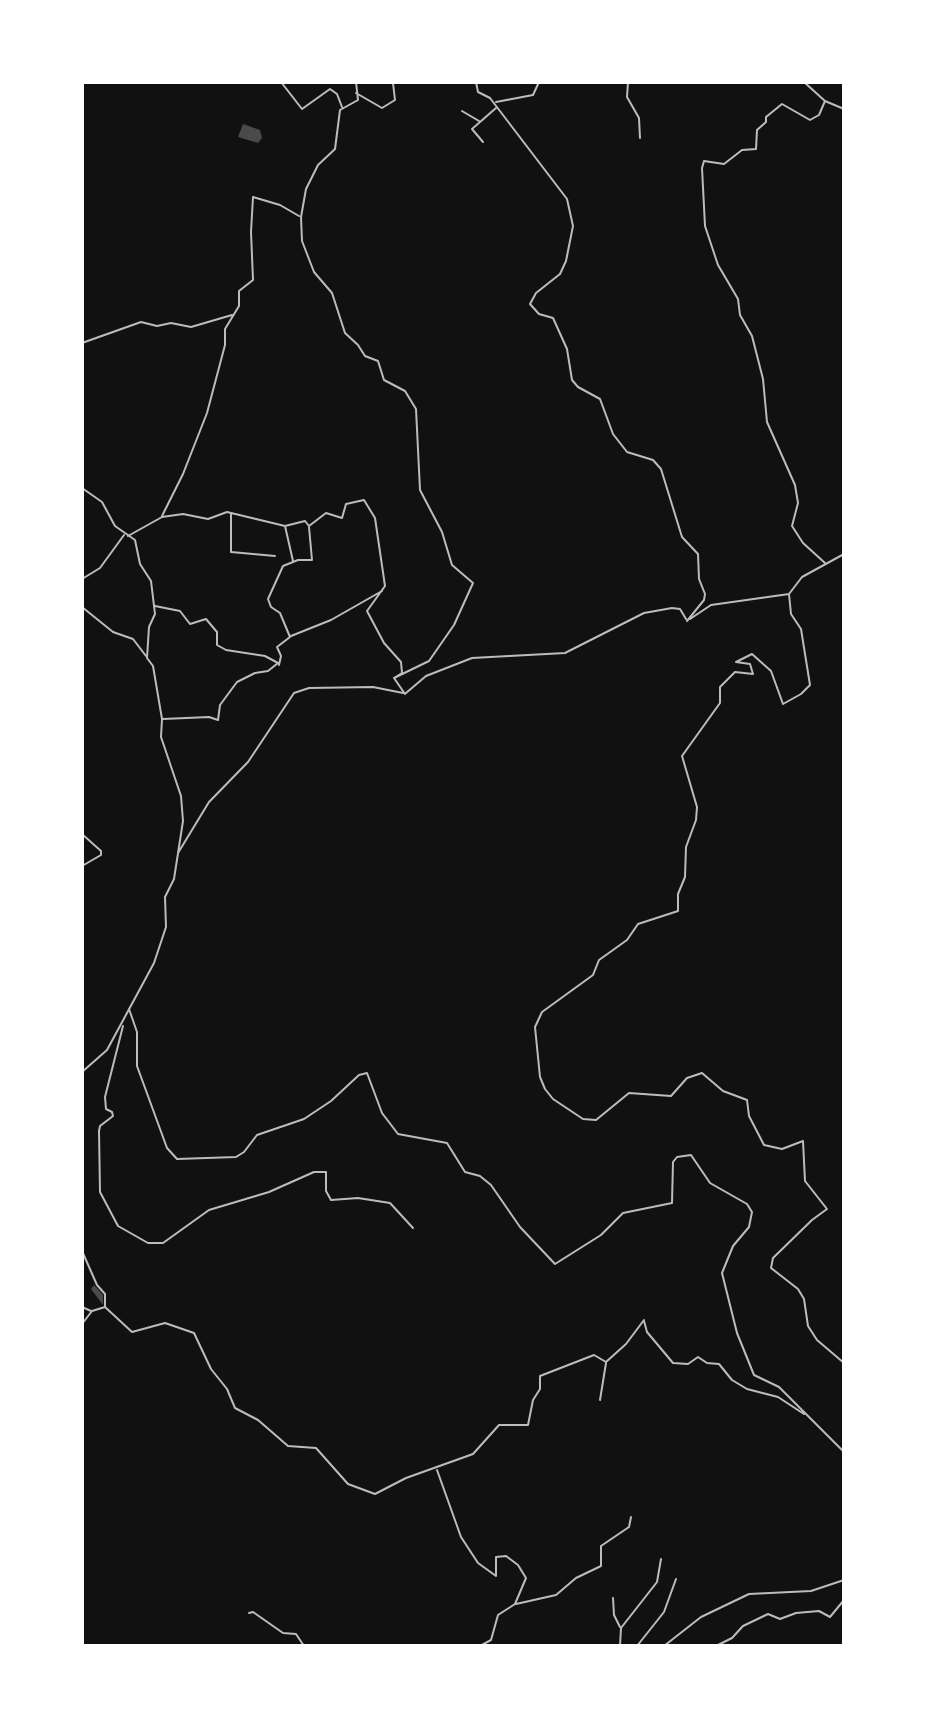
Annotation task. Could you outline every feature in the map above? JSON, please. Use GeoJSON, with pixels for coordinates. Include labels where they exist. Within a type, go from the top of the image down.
{"type":"FeatureCollection","features":[{"type":"Feature","properties":{"kind":"street"},"geometry":{"type":"LineString","coordinates":[[281,82],[302,109],[330,89],[337,94],[342,107],[335,149],[318,164],[310,180],[301,217],[302,241],[314,272],[331,293],[345,333],[365,356],[378,361],[384,380],[405,391],[416,409],[421,460],[420,490],[443,532],[452,565],[473,583],[454,625],[429,661],[394,678]]}},
{"type":"Feature","properties":{"kind":"street"},"geometry":{"type":"LineString","coordinates":[[342,107],[356,102],[356,82]]}},
{"type":"Feature","properties":{"kind":"street"},"geometry":{"type":"LineString","coordinates":[[476,82],[478,92],[494,102],[496,108],[564,192],[573,226],[572,241],[563,267],[531,298],[531,306],[539,314],[551,316],[567,349],[572,380],[578,387],[600,399],[613,434],[627,452],[653,460],[661,469],[682,537],[698,554],[699,579],[705,594],[704,600],[687,621]]}},
{"type":"Feature","properties":{"kind":"street"},"geometry":{"type":"LineString","coordinates":[[494,102],[533,95],[539,82]]}},
{"type":"Feature","properties":{"kind":"street"},"geometry":{"type":"LineString","coordinates":[[628,82],[628,100],[639,118],[640,138]]}},
{"type":"Feature","properties":{"kind":"street"},"geometry":{"type":"LineString","coordinates":[[804,82],[825,101],[844,108]]}},
{"type":"Feature","properties":{"kind":"street"},"geometry":{"type":"LineString","coordinates":[[355,92],[382,108],[395,100],[393,83]]}},
{"type":"Feature","properties":{"kind":"street"},"geometry":{"type":"LineString","coordinates":[[825,101],[819,115],[810,120],[782,104],[766,117],[766,122],[757,130],[756,149],[742,150],[724,164],[708,160],[702,168],[705,226],[718,265],[738,299],[740,315],[751,336],[763,379],[766,422],[795,485],[798,503],[792,526],[803,543],[825,563]]}},
{"type":"Feature","properties":{"kind":"street"},"geometry":{"type":"LineString","coordinates":[[483,142],[472,129],[496,108]]}},
{"type":"Feature","properties":{"kind":"street"},"geometry":{"type":"LineString","coordinates":[[462,111],[480,121]]}},
{"type":"Feature","properties":{"kind":"street"},"geometry":{"type":"LineString","coordinates":[[162,517],[184,474],[207,413],[225,345],[225,329],[239,306],[239,291],[253,280],[253,197],[280,205],[301,217]]}},
{"type":"Feature","properties":{"kind":"street"},"geometry":{"type":"LineString","coordinates":[[82,343],[143,322],[154,326],[171,323],[191,327],[233,314]]}},
{"type":"Feature","properties":{"kind":"street"},"geometry":{"type":"LineString","coordinates":[[82,488],[102,502],[115,526],[135,540],[141,564],[151,581],[155,606],[149,627],[147,657]]}},
{"type":"Feature","properties":{"kind":"street"},"geometry":{"type":"LineString","coordinates":[[309,526],[326,513],[342,518],[348,503],[364,500],[368,503],[375,518],[385,586],[367,611],[384,643],[401,662],[402,673],[394,678]]}},
{"type":"Feature","properties":{"kind":"street"},"geometry":{"type":"LineString","coordinates":[[82,579],[100,568],[126,535],[162,517],[183,514],[208,519],[223,512],[230,512],[285,526],[304,521],[309,526],[312,560],[283,566],[268,599],[271,607],[280,613],[289,637]]}},
{"type":"Feature","properties":{"kind":"street"},"geometry":{"type":"LineString","coordinates":[[230,512],[231,552],[275,556]]}},
{"type":"Feature","properties":{"kind":"street"},"geometry":{"type":"LineString","coordinates":[[285,526],[294,562]]}},
{"type":"Feature","properties":{"kind":"street"},"geometry":{"type":"LineString","coordinates":[[844,554],[802,577],[789,594],[791,614],[801,629],[810,685],[801,694],[783,704],[776,692],[774,677],[764,662],[751,654],[736,662],[750,664],[753,674],[735,672],[720,687],[720,703],[682,756],[697,807],[696,820],[686,847],[685,877],[678,894],[678,911],[638,924],[627,940],[598,960],[593,975],[542,1012],[535,1027],[538,1064],[545,1089],[553,1099],[583,1119],[596,1120],[629,1093],[671,1096],[687,1078],[702,1073],[723,1091],[747,1100],[749,1116],[764,1145],[782,1149],[803,1141],[805,1181],[827,1209],[811,1220],[773,1258],[771,1269],[798,1289],[804,1299],[808,1326],[817,1340],[844,1363]]}},
{"type":"Feature","properties":{"kind":"street"},"geometry":{"type":"LineString","coordinates":[[278,666],[281,656],[277,647],[289,637],[331,620],[383,591]]}},
{"type":"Feature","properties":{"kind":"street"},"geometry":{"type":"LineString","coordinates":[[687,621],[711,605],[789,594]]}},
{"type":"Feature","properties":{"kind":"street"},"geometry":{"type":"LineString","coordinates":[[155,606],[180,611],[190,624],[206,619],[217,632],[217,645],[236,654],[265,656],[278,666]]}},
{"type":"Feature","properties":{"kind":"street"},"geometry":{"type":"LineString","coordinates":[[82,607],[113,632],[133,639],[153,666],[162,719],[160,737],[181,796],[183,821],[175,857],[174,879],[166,897],[163,939],[123,1025],[105,1097],[106,1109],[112,1112],[113,1116],[100,1126],[99,1131],[100,1192],[118,1226],[148,1243],[163,1243],[209,1210],[269,1192],[314,1172],[326,1172],[326,1191],[331,1200],[358,1198],[390,1203],[413,1228]]}},
{"type":"Feature","properties":{"kind":"street"},"geometry":{"type":"LineString","coordinates":[[405,694],[426,676],[472,658],[565,653],[644,614],[663,610],[680,609],[687,621]]}},
{"type":"Feature","properties":{"kind":"street"},"geometry":{"type":"LineString","coordinates":[[162,719],[209,717],[218,720],[220,705],[237,682],[278,666]]}},
{"type":"Feature","properties":{"kind":"street"},"geometry":{"type":"LineString","coordinates":[[394,678],[405,694]]}},
{"type":"Feature","properties":{"kind":"street"},"geometry":{"type":"LineString","coordinates":[[175,857],[209,802],[248,762],[294,692],[309,688],[373,687],[405,694]]}},
{"type":"Feature","properties":{"kind":"street"},"geometry":{"type":"LineString","coordinates":[[82,834],[101,851],[101,855],[82,866]]}},
{"type":"Feature","properties":{"kind":"street"},"geometry":{"type":"LineString","coordinates":[[129,1009],[137,1032],[137,1066],[167,1148],[177,1159],[236,1157],[257,1135],[304,1119],[331,1101],[359,1075],[367,1073],[382,1113],[398,1134],[405,1138],[447,1143],[465,1172],[480,1176],[491,1185],[520,1227],[555,1264],[601,1235],[623,1213],[672,1203],[673,1163],[677,1157],[691,1155],[710,1182],[747,1205],[752,1212],[750,1227],[733,1247],[722,1267],[737,1333],[757,1379],[779,1387],[844,1452]]}},
{"type":"Feature","properties":{"kind":"street"},"geometry":{"type":"LineString","coordinates":[[82,1072],[107,1050],[123,1025]]}},
{"type":"Feature","properties":{"kind":"street"},"geometry":{"type":"LineString","coordinates":[[82,1251],[97,1285],[105,1294],[105,1307],[132,1332],[164,1323],[194,1333],[211,1369],[228,1389],[235,1408],[258,1420],[288,1446],[316,1448],[348,1484],[375,1494],[406,1478],[437,1469],[479,1451],[499,1425],[528,1425],[530,1409],[543,1374],[562,1370],[594,1355],[606,1362]]}},
{"type":"Feature","properties":{"kind":"street"},"geometry":{"type":"LineString","coordinates":[[82,1261],[88,1265]]}},
{"type":"Feature","properties":{"kind":"street"},"geometry":{"type":"LineString","coordinates":[[82,1307],[92,1311]]}},
{"type":"Feature","properties":{"kind":"street"},"geometry":{"type":"LineString","coordinates":[[82,1324],[92,1311],[105,1307]]}},
{"type":"Feature","properties":{"kind":"street"},"geometry":{"type":"LineString","coordinates":[[600,1400],[606,1362],[626,1344],[644,1320],[647,1332],[673,1363],[688,1364],[698,1357],[707,1363],[719,1364],[732,1380],[747,1389],[778,1397],[794,1410],[806,1415]]}},
{"type":"Feature","properties":{"kind":"street"},"geometry":{"type":"LineString","coordinates":[[437,1469],[461,1537],[478,1563],[496,1576],[495,1562],[501,1555],[512,1560],[523,1572],[526,1578],[515,1604]]}},
{"type":"Feature","properties":{"kind":"street"},"geometry":{"type":"LineString","coordinates":[[480,1646],[491,1640],[502,1609],[556,1595],[576,1578],[601,1566],[601,1546],[629,1527],[631,1517]]}},
{"type":"Feature","properties":{"kind":"street"},"geometry":{"type":"LineString","coordinates":[[621,1628],[657,1582],[661,1559]]}},
{"type":"Feature","properties":{"kind":"street"},"geometry":{"type":"LineString","coordinates":[[637,1646],[664,1612],[676,1579]]}},
{"type":"Feature","properties":{"kind":"street"},"geometry":{"type":"LineString","coordinates":[[664,1646],[701,1617],[749,1594],[811,1591],[844,1580]]}},
{"type":"Feature","properties":{"kind":"street"},"geometry":{"type":"LineString","coordinates":[[613,1598],[614,1615],[621,1628],[620,1646]]}},
{"type":"Feature","properties":{"kind":"street"},"geometry":{"type":"LineString","coordinates":[[716,1646],[732,1638],[743,1626],[768,1614],[780,1619],[796,1613],[819,1611],[830,1616],[844,1600]]}},
{"type":"Feature","properties":{"kind":"street"},"geometry":{"type":"LineString","coordinates":[[249,1613],[253,1612],[283,1633],[296,1634],[304,1646]]}},
{"type":"Feature","properties":{"kind":"street"},"geometry":{"type":"LineString","coordinates":[[697,1646],[705,1646]]}},
{"type":"Feature","properties":{"kind":"building"},"geometry":{"type":"Polygon","coordinates":[[[243,124],[260,130],[262,138],[258,143],[238,137],[243,124]]]}},
{"type":"Feature","properties":{"kind":"building"},"geometry":{"type":"Polygon","coordinates":[[[94,1285],[103,1295],[103,1305],[91,1289],[94,1285]]]}}]}
